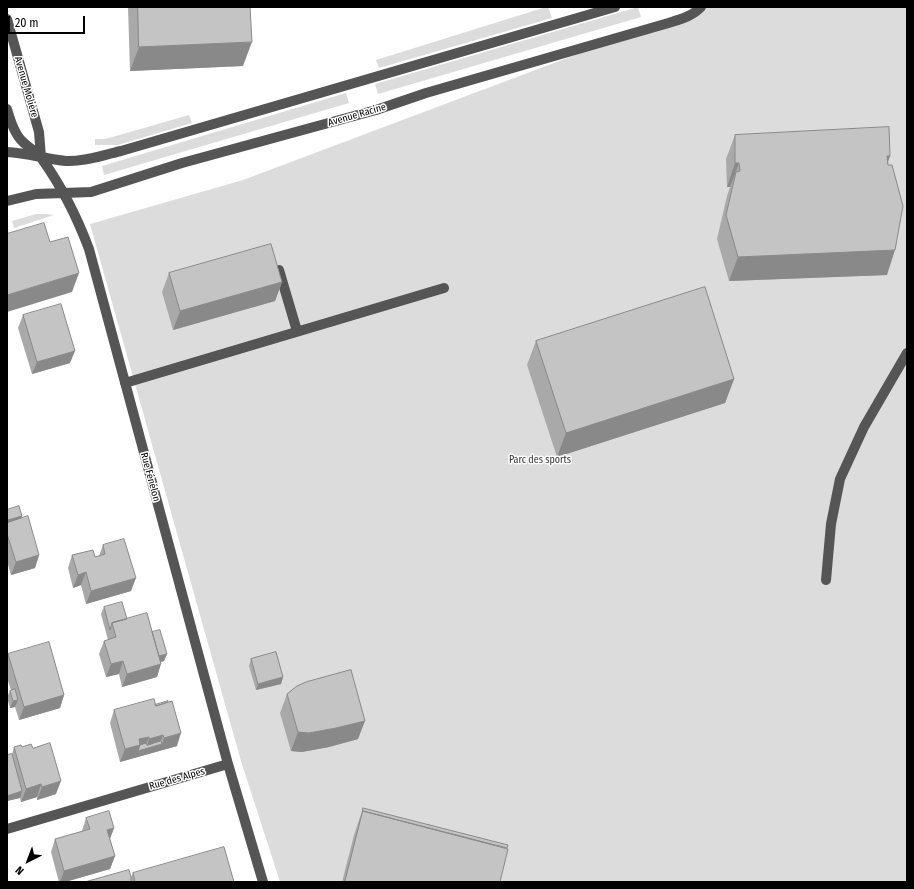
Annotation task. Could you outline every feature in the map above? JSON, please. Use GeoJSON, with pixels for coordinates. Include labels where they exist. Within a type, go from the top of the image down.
{"type":"FeatureCollection","features":[{"type":"Feature","properties":{"kind":"street"},"geometry":{"type":"LineString","coordinates":[[7,152],[21,152],[67,161],[82,160],[121,151],[615,7]]}},
{"type":"Feature","properties":{"kind":"street","name":"Avenue Racine"},"geometry":{"type":"LineString","coordinates":[[7,201],[36,194],[91,192],[182,163],[376,110],[426,93],[680,20],[697,11],[701,7]]}},
{"type":"Feature","properties":{"kind":"street","name":"Avenue Molière"},"geometry":{"type":"LineString","coordinates":[[7,19],[39,132],[41,157]]}},
{"type":"Feature","properties":{"kind":"street","name":"Avenue Molière"},"geometry":{"type":"LineString","coordinates":[[7,109],[10,119],[22,141],[41,157],[65,193]]}},
{"type":"Feature","properties":{"kind":"street","name":"Rue Fénélon"},"geometry":{"type":"LineString","coordinates":[[65,193],[89,249],[228,764]]}},
{"type":"Feature","properties":{"kind":"street"},"geometry":{"type":"LineString","coordinates":[[279,270],[297,331]]}},
{"type":"Feature","properties":{"kind":"street"},"geometry":{"type":"LineString","coordinates":[[125,383],[444,288]]}},
{"type":"Feature","properties":{"kind":"street"},"geometry":{"type":"LineString","coordinates":[[826,580],[831,524],[840,479],[864,427],[907,353]]}},
{"type":"Feature","properties":{"kind":"street"},"geometry":{"type":"LineString","coordinates":[[228,764],[262,882]]}},
{"type":"Feature","properties":{"kind":"street","name":"Rue des Alpes"},"geometry":{"type":"LineString","coordinates":[[7,829],[228,764]]}},
{"type":"Feature","properties":{"kind":"green space"},"geometry":{"type":"Polygon","coordinates":[[[548,7],[552,18],[379,68],[376,60],[548,7]]]}},
{"type":"Feature","properties":{"kind":"green space"},"geometry":{"type":"Polygon","coordinates":[[[638,7],[641,17],[378,94],[375,84],[638,7]]]}},
{"type":"Feature","properties":{"kind":"green space","name":"Parc des sports"},"geometry":{"type":"Polygon","coordinates":[[[703,7],[907,7],[907,882],[280,882],[241,761],[90,224],[243,180],[703,7]]]}},
{"type":"Feature","properties":{"kind":"green space"},"geometry":{"type":"Polygon","coordinates":[[[346,93],[349,103],[104,175],[102,166],[346,93]]]}},
{"type":"Feature","properties":{"kind":"green space"},"geometry":{"type":"Polygon","coordinates":[[[189,115],[192,123],[118,145],[95,145],[95,139],[105,139],[189,115]]]}},
{"type":"Feature","properties":{"kind":"green space"},"geometry":{"type":"Polygon","coordinates":[[[36,214],[54,215],[14,228],[12,221],[36,214]]]}},
{"type":"Feature","properties":{"kind":"building"},"geometry":{"type":"Polygon","coordinates":[[[138,7],[250,7],[252,42],[139,47],[138,7]]]}},
{"type":"Feature","properties":{"kind":"building"},"geometry":{"type":"Polygon","coordinates":[[[889,127],[890,156],[887,156],[888,165],[892,165],[903,206],[895,250],[738,257],[726,215],[736,172],[740,171],[739,163],[735,163],[735,135],[889,127]]]}},
{"type":"Feature","properties":{"kind":"building"},"geometry":{"type":"Polygon","coordinates":[[[44,223],[50,242],[68,237],[79,273],[7,295],[7,234],[44,223]]]}},
{"type":"Feature","properties":{"kind":"building"},"geometry":{"type":"Polygon","coordinates":[[[271,244],[282,282],[180,311],[169,273],[271,244]]]}},
{"type":"Feature","properties":{"kind":"building"},"geometry":{"type":"Polygon","coordinates":[[[705,287],[734,379],[566,433],[536,341],[705,287]]]}},
{"type":"Feature","properties":{"kind":"building"},"geometry":{"type":"Polygon","coordinates":[[[61,304],[75,351],[37,362],[23,315],[61,304]]]}},
{"type":"Feature","properties":{"kind":"building"},"geometry":{"type":"Polygon","coordinates":[[[19,506],[22,516],[8,520],[7,510],[19,506]]]}},
{"type":"Feature","properties":{"kind":"building"},"geometry":{"type":"Polygon","coordinates":[[[28,516],[39,555],[16,562],[7,534],[7,523],[28,516]]]}},
{"type":"Feature","properties":{"kind":"building"},"geometry":{"type":"Polygon","coordinates":[[[124,539],[136,578],[91,591],[86,572],[78,575],[72,555],[93,550],[95,557],[105,554],[103,545],[124,539]]]}},
{"type":"Feature","properties":{"kind":"building"},"geometry":{"type":"Polygon","coordinates":[[[122,602],[127,619],[112,623],[110,630],[104,607],[122,602]]]}},
{"type":"Feature","properties":{"kind":"building"},"geometry":{"type":"Polygon","coordinates":[[[147,613],[161,664],[127,674],[123,661],[111,664],[104,641],[116,637],[112,623],[147,613]]]}},
{"type":"Feature","properties":{"kind":"building"},"geometry":{"type":"Polygon","coordinates":[[[160,630],[167,654],[159,656],[152,632],[160,630]]]}},
{"type":"Feature","properties":{"kind":"building"},"geometry":{"type":"Polygon","coordinates":[[[49,642],[64,695],[24,707],[8,654],[49,642]]]}},
{"type":"Feature","properties":{"kind":"building"},"geometry":{"type":"Polygon","coordinates":[[[276,652],[283,677],[258,684],[251,659],[276,652]]]}},
{"type":"Feature","properties":{"kind":"building"},"geometry":{"type":"Polygon","coordinates":[[[351,670],[365,721],[309,733],[298,732],[287,694],[297,686],[306,682],[351,670]]]}},
{"type":"Feature","properties":{"kind":"building"},"geometry":{"type":"Polygon","coordinates":[[[15,689],[18,700],[13,701],[10,691],[15,689]]]}},
{"type":"Feature","properties":{"kind":"building"},"geometry":{"type":"Polygon","coordinates":[[[154,699],[156,706],[172,701],[181,733],[164,738],[163,735],[149,739],[149,737],[139,739],[140,745],[125,749],[114,710],[154,699]]]}},
{"type":"Feature","properties":{"kind":"building"},"geometry":{"type":"Polygon","coordinates":[[[168,701],[156,706],[155,705],[168,701]]]}},
{"type":"Feature","properties":{"kind":"building"},"geometry":{"type":"Polygon","coordinates":[[[161,741],[162,744],[138,751],[140,745],[146,743],[147,745],[161,741]]]}},
{"type":"Feature","properties":{"kind":"building"},"geometry":{"type":"Polygon","coordinates":[[[50,743],[61,781],[42,787],[41,784],[26,789],[14,747],[21,745],[22,747],[31,744],[33,748],[50,743]]]}},
{"type":"Feature","properties":{"kind":"building"},"geometry":{"type":"Polygon","coordinates":[[[12,754],[22,791],[7,796],[7,755],[12,754]]]}},
{"type":"Feature","properties":{"kind":"building"},"geometry":{"type":"Polygon","coordinates":[[[363,808],[508,845],[507,848],[363,811],[363,808]]]}},
{"type":"Feature","properties":{"kind":"building"},"geometry":{"type":"Polygon","coordinates":[[[109,811],[114,828],[107,830],[115,856],[64,871],[55,839],[90,829],[86,818],[109,811]]]}},
{"type":"Feature","properties":{"kind":"building"},"geometry":{"type":"Polygon","coordinates":[[[363,811],[508,849],[500,882],[345,882],[363,811]]]}},
{"type":"Feature","properties":{"kind":"building"},"geometry":{"type":"Polygon","coordinates":[[[224,847],[234,882],[135,882],[133,873],[224,847]]]}},
{"type":"Feature","properties":{"kind":"building"},"geometry":{"type":"Polygon","coordinates":[[[129,870],[131,882],[85,882],[129,870]]]}}]}
